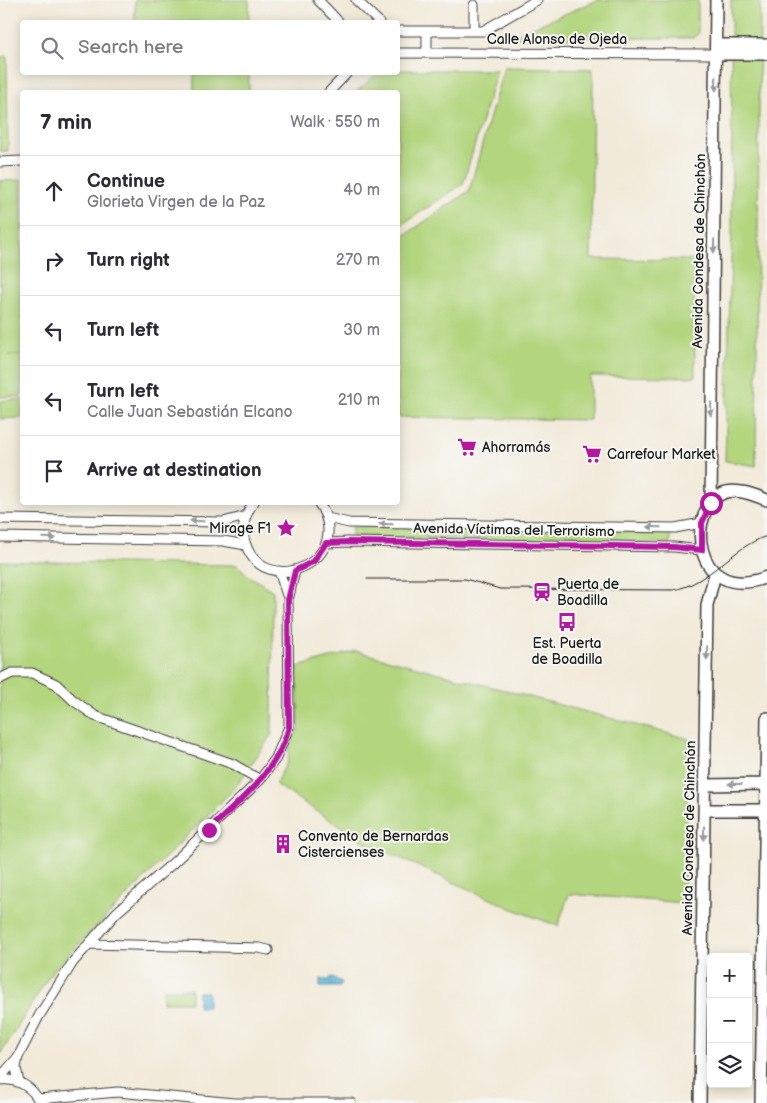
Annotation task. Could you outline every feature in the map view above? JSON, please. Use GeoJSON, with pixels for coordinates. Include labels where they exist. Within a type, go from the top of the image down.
{"type":"FeatureCollection","features":[{"type":"Feature","properties":{"kind":"street"},"geometry":{"type":"LineString","coordinates":[[318,0],[337,20]]}},
{"type":"Feature","properties":{"kind":"street"},"geometry":{"type":"LineString","coordinates":[[356,0],[376,20]]}},
{"type":"Feature","properties":{"kind":"street"},"geometry":{"type":"LineString","coordinates":[[400,31],[483,31],[537,0]]}},
{"type":"Feature","properties":{"kind":"street","name":"Avenida Condesa de Chinchón"},"geometry":{"type":"LineString","coordinates":[[711,503],[716,0]]}},
{"type":"Feature","properties":{"kind":"street"},"geometry":{"type":"LineString","coordinates":[[474,5],[474,31]]}},
{"type":"Feature","properties":{"kind":"street"},"geometry":{"type":"LineString","coordinates":[[427,31],[427,52]]}},
{"type":"Feature","properties":{"kind":"street"},"geometry":{"type":"LineString","coordinates":[[716,49],[767,45]]}},
{"type":"Feature","properties":{"kind":"street"},"geometry":{"type":"LineString","coordinates":[[716,49],[767,54]]}},
{"type":"Feature","properties":{"kind":"street","name":"Calle Alonso de Ojeda"},"geometry":{"type":"LineString","coordinates":[[400,52],[716,49]]}},
{"type":"Feature","properties":{"kind":"street"},"geometry":{"type":"LineString","coordinates":[[331,90],[345,75]]}},
{"type":"Feature","properties":{"kind":"street"},"geometry":{"type":"LineString","coordinates":[[0,162],[20,161]]}},
{"type":"Feature","properties":{"kind":"street"},"geometry":{"type":"LineString","coordinates":[[767,500],[750,493],[733,492],[723,494],[711,503],[702,523],[702,550],[715,574],[726,581],[740,583],[752,583],[767,577]]}},
{"type":"Feature","properties":{"kind":"street"},"geometry":{"type":"LineString","coordinates":[[252,505],[246,516],[244,535],[246,545],[256,559],[270,569],[279,571],[295,571],[314,561],[326,543],[328,531],[327,518],[320,505]]}},
{"type":"Feature","properties":{"kind":"street"},"geometry":{"type":"LineString","coordinates":[[0,519],[223,522],[246,516]]}},
{"type":"Feature","properties":{"kind":"street","name":"Avenida Víctimas del Terrorismo"},"geometry":{"type":"LineString","coordinates":[[327,518],[349,523],[675,528],[702,523]]}},
{"type":"Feature","properties":{"kind":"street"},"geometry":{"type":"LineString","coordinates":[[0,537],[223,541],[246,545]]}},
{"type":"Feature","properties":{"kind":"street","name":"Avenida Víctimas del Terrorismo"},"geometry":{"type":"LineString","coordinates":[[326,543],[674,547],[702,550]]}},
{"type":"Feature","properties":{"kind":"street"},"geometry":{"type":"LineString","coordinates":[[279,571],[288,600]]}},
{"type":"Feature","properties":{"kind":"street"},"geometry":{"type":"LineString","coordinates":[[0,1079],[18,1057],[73,962],[116,913],[260,780],[276,758],[289,727],[288,600],[295,571]]}},
{"type":"Feature","properties":{"kind":"street","name":"Avenida Condesa de Chinchón"},"geometry":{"type":"LineString","coordinates":[[700,1103],[707,605],[715,574]]}},
{"type":"Feature","properties":{"kind":"street"},"geometry":{"type":"LineString","coordinates":[[0,679],[12,673],[32,673],[56,684],[73,700],[95,716],[234,764],[260,780]]}},
{"type":"Feature","properties":{"kind":"street"},"geometry":{"type":"LineString","coordinates":[[761,1103],[765,1030],[767,718]]}},
{"type":"Feature","properties":{"kind":"street"},"geometry":{"type":"LineString","coordinates":[[705,785],[766,784]]}},
{"type":"Feature","properties":{"kind":"street"},"geometry":{"type":"LineString","coordinates":[[705,810],[766,803]]}},
{"type":"Feature","properties":{"kind":"street"},"geometry":{"type":"LineString","coordinates":[[89,944],[259,948],[268,950]]}},
{"type":"Feature","properties":{"kind":"street"},"geometry":{"type":"LineString","coordinates":[[18,1057],[16,1068],[19,1082]]}},
{"type":"Feature","properties":{"kind":"street"},"geometry":{"type":"LineString","coordinates":[[0,1079],[19,1082],[30,1089],[39,1101],[64,1096],[118,1092],[234,1103],[352,1103]]}},
{"type":"Feature","properties":{"kind":"street"},"geometry":{"type":"LineString","coordinates":[[56,1103],[64,1096]]}},
{"type":"Feature","properties":{"kind":"green space"},"geometry":{"type":"Polygon","coordinates":[[[135,0],[249,0],[249,20],[135,20],[135,0]]]}},
{"type":"Feature","properties":{"kind":"green space"},"geometry":{"type":"Polygon","coordinates":[[[598,0],[698,0],[698,34],[693,38],[507,38],[598,0]]]}},
{"type":"Feature","properties":{"kind":"green space"},"geometry":{"type":"Polygon","coordinates":[[[731,0],[760,0],[756,466],[725,461],[732,225],[731,0]]]}},
{"type":"Feature","properties":{"kind":"green space"},"geometry":{"type":"Polygon","coordinates":[[[7,56],[8,151],[0,151],[0,57],[7,56]]]}},
{"type":"Feature","properties":{"kind":"green space"},"geometry":{"type":"Polygon","coordinates":[[[504,67],[593,69],[591,259],[694,260],[695,377],[590,376],[590,420],[400,417],[400,239],[469,191],[504,67]]]}},
{"type":"Feature","properties":{"kind":"green space"},"geometry":{"type":"Polygon","coordinates":[[[400,70],[497,70],[463,184],[400,226],[400,90],[358,90],[376,75],[400,75],[400,70]]]}},
{"type":"Feature","properties":{"kind":"green space"},"geometry":{"type":"Polygon","coordinates":[[[194,75],[249,75],[249,90],[194,90],[194,75]]]}},
{"type":"Feature","properties":{"kind":"green space"},"geometry":{"type":"Polygon","coordinates":[[[20,180],[20,355],[9,355],[20,356],[20,396],[0,397],[0,181],[20,180]]]}},
{"type":"Feature","properties":{"kind":"green space"},"geometry":{"type":"Polygon","coordinates":[[[20,399],[20,418],[0,419],[0,401],[20,399]]]}},
{"type":"Feature","properties":{"kind":"green space"},"geometry":{"type":"Polygon","coordinates":[[[352,527],[670,531],[670,543],[352,537],[352,527]]]}},
{"type":"Feature","properties":{"kind":"green space"},"geometry":{"type":"Polygon","coordinates":[[[0,561],[237,565],[249,576],[273,591],[272,734],[235,788],[53,970],[0,1055],[0,561]]]}},
{"type":"Feature","properties":{"kind":"green space"},"geometry":{"type":"Polygon","coordinates":[[[356,651],[689,739],[684,903],[569,894],[558,926],[513,909],[366,843],[275,784],[288,761],[289,747],[299,727],[297,667],[356,651]]]}},
{"type":"Feature","properties":{"kind":"green space"},"geometry":{"type":"Polygon","coordinates":[[[163,989],[191,989],[191,1002],[163,1002],[163,989]]]}},
{"type":"Feature","properties":{"kind":"water"},"geometry":{"type":"Polygon","coordinates":[[[330,977],[342,982],[340,987],[320,987],[320,979],[329,980],[330,977]]]}},
{"type":"Feature","properties":{"kind":"water"},"geometry":{"type":"Polygon","coordinates":[[[198,992],[208,992],[208,1007],[198,1007],[198,992]]]}},
{"type":"Feature","properties":{"kind":"tram line"},"geometry":{"type":"LineString","coordinates":[[367,579],[465,579],[500,589],[673,590],[698,581],[743,548],[767,536]]}},
{"type":"Feature","properties":{"kind":"place","name":"Ahorramás"},"geometry":{"type":"Point","coordinates":[467,447]}},
{"type":"Feature","properties":{"kind":"place","name":"Carrefour Market"},"geometry":{"type":"Point","coordinates":[592,454]}},
{"type":"Feature","properties":{"kind":"place","name":"Mirage F1"},"geometry":{"type":"Point","coordinates":[286,528]}},
{"type":"Feature","properties":{"kind":"place","name":"Puerta de Boadilla"},"geometry":{"type":"Point","coordinates":[542,592]}},
{"type":"Feature","properties":{"kind":"place","name":"Est. Puerta de Boadilla"},"geometry":{"type":"Point","coordinates":[567,622]}},
{"type":"Feature","properties":{"kind":"place","name":"Convento de Bernardas Cistercienses"},"geometry":{"type":"Point","coordinates":[283,844]}},
{"type":"Feature","properties":{"kind":"route"},"geometry":{"type":"LineString","coordinates":[[209,830],[260,780],[276,758],[286,738],[289,727],[288,600],[291,582],[295,571],[308,566],[314,561],[326,543],[674,547],[702,550],[700,534],[702,523],[711,503]]}}]}
